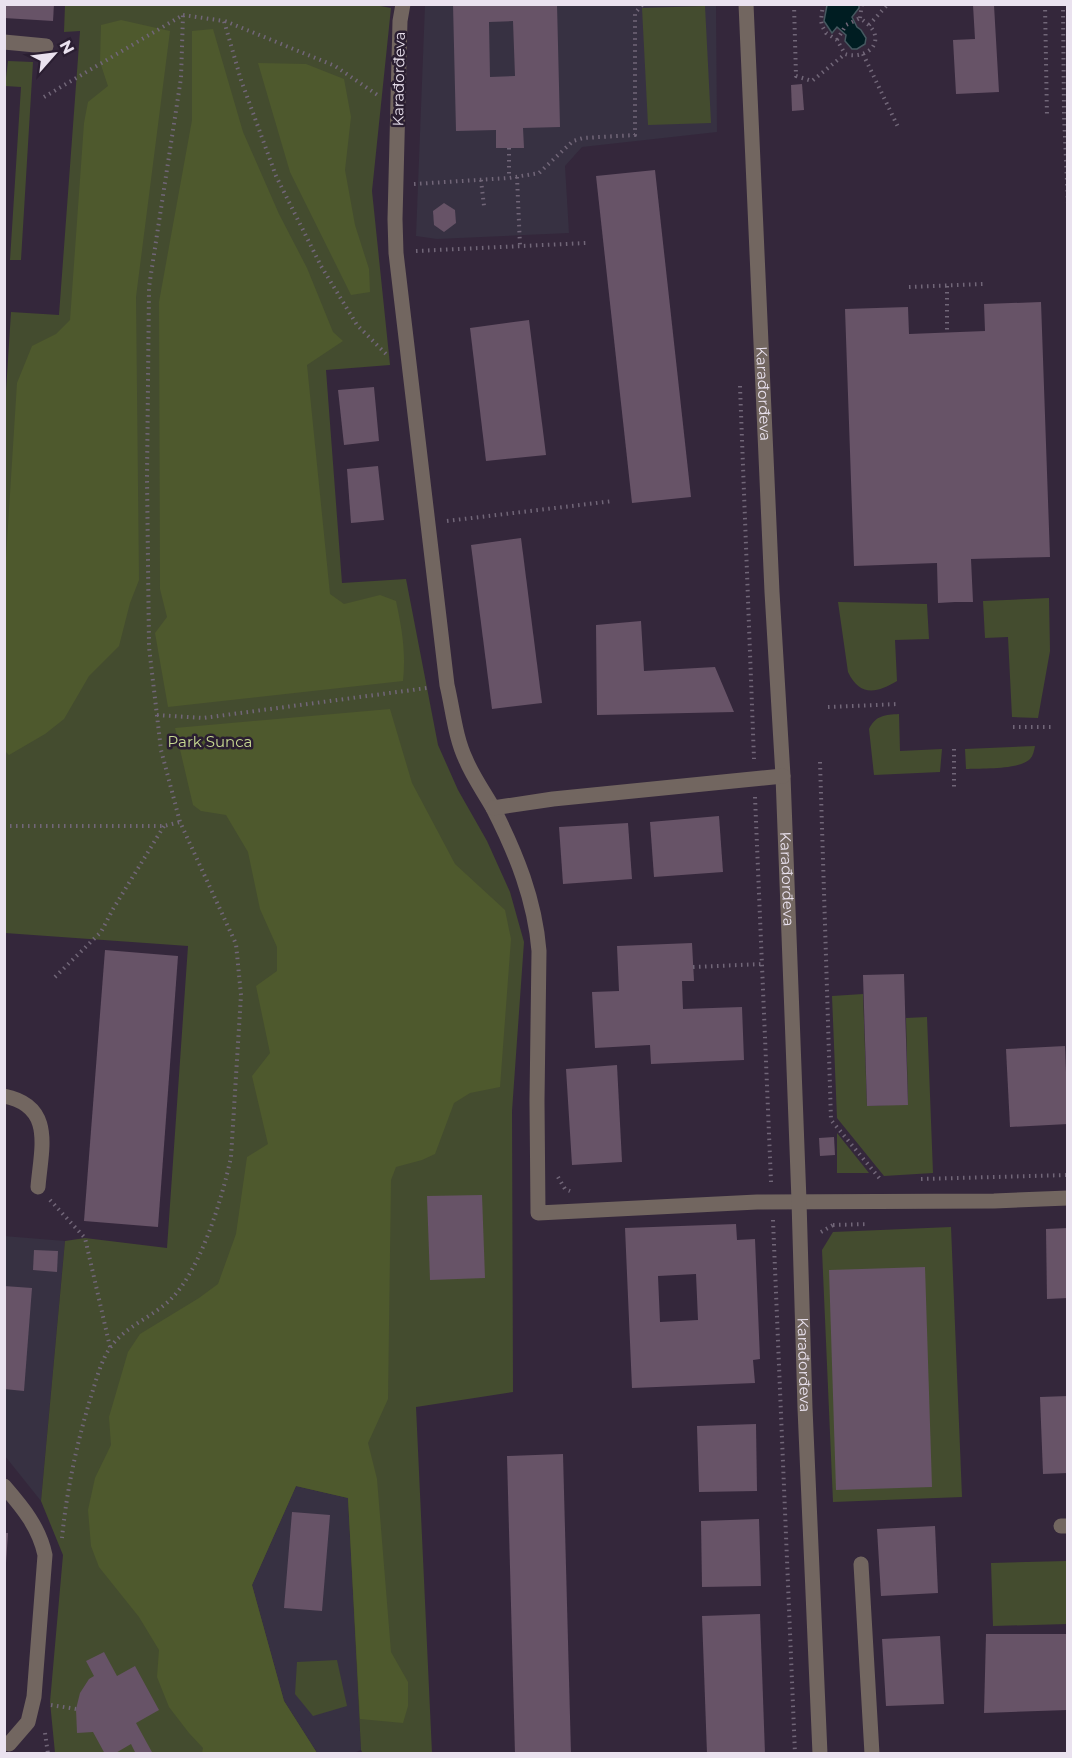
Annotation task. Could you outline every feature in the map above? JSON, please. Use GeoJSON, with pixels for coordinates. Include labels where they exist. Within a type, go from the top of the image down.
{"type":"FeatureCollection","features":[{"type":"Feature","properties":{"kind":"street","name":"Karađorđeva"},"geometry":{"type":"LineString","coordinates":[[403,4],[400,21],[396,253],[447,685],[465,759],[493,808],[523,876],[537,928],[539,951],[538,1213],[757,1202]]}},
{"type":"Feature","properties":{"kind":"street","name":"Karađorđeva"},"geometry":{"type":"LineString","coordinates":[[746,4],[771,580],[783,776],[805,1408],[820,1754]]}},
{"type":"Feature","properties":{"kind":"street"},"geometry":{"type":"LineString","coordinates":[[4,42],[46,46]]}},
{"type":"Feature","properties":{"kind":"street"},"geometry":{"type":"LineString","coordinates":[[493,808],[553,799],[783,776]]}},
{"type":"Feature","properties":{"kind":"street"},"geometry":{"type":"LineString","coordinates":[[4,1096],[14,1098],[29,1106],[39,1117],[43,1136],[38,1187]]}},
{"type":"Feature","properties":{"kind":"street"},"geometry":{"type":"LineString","coordinates":[[757,1202],[994,1201],[1068,1198]]}},
{"type":"Feature","properties":{"kind":"street"},"geometry":{"type":"LineString","coordinates":[[4,1486],[30,1516],[41,1538],[45,1555],[34,1697],[28,1722],[10,1746]]}},
{"type":"Feature","properties":{"kind":"street"},"geometry":{"type":"LineString","coordinates":[[861,1564],[872,1754]]}},
{"type":"Feature","properties":{"kind":"path"},"geometry":{"type":"LineString","coordinates":[[396,188],[418,184],[510,178],[539,173],[573,141],[583,138],[635,135],[635,13],[643,4]]}},
{"type":"Feature","properties":{"kind":"path"},"geometry":{"type":"LineString","coordinates":[[794,4],[796,76],[812,81],[845,54]]}},
{"type":"Feature","properties":{"kind":"path"},"geometry":{"type":"LineString","coordinates":[[823,4],[822,26],[826,33],[837,39],[845,54],[851,56],[863,54],[874,44],[875,37],[869,25],[860,18]]}},
{"type":"Feature","properties":{"kind":"path"},"geometry":{"type":"LineString","coordinates":[[860,18],[862,4]]}},
{"type":"Feature","properties":{"kind":"path"},"geometry":{"type":"LineString","coordinates":[[869,25],[888,4]]}},
{"type":"Feature","properties":{"kind":"path"},"geometry":{"type":"LineString","coordinates":[[1044,4],[1047,117]]}},
{"type":"Feature","properties":{"kind":"path"},"geometry":{"type":"LineString","coordinates":[[1063,4],[1068,204]]}},
{"type":"Feature","properties":{"kind":"path"},"geometry":{"type":"LineString","coordinates":[[44,97],[183,15],[224,21],[335,66],[398,108]]}},
{"type":"Feature","properties":{"kind":"path"},"geometry":{"type":"LineString","coordinates":[[62,1542],[76,1450],[97,1377],[110,1348],[143,1318],[169,1301],[181,1288],[210,1228],[226,1181],[231,1157],[241,995],[239,960],[228,922],[180,822],[161,750],[149,647],[147,478],[149,287],[181,78],[183,15]]}},
{"type":"Feature","properties":{"kind":"path"},"geometry":{"type":"LineString","coordinates":[[837,39],[841,30],[853,20],[860,18]]}},
{"type":"Feature","properties":{"kind":"path"},"geometry":{"type":"LineString","coordinates":[[224,21],[241,80],[276,176],[321,266],[357,325],[412,381]]}},
{"type":"Feature","properties":{"kind":"path"},"geometry":{"type":"LineString","coordinates":[[863,54],[899,129]]}},
{"type":"Feature","properties":{"kind":"path"},"geometry":{"type":"LineString","coordinates":[[509,148],[510,178]]}},
{"type":"Feature","properties":{"kind":"path"},"geometry":{"type":"LineString","coordinates":[[517,177],[520,246]]}},
{"type":"Feature","properties":{"kind":"path"},"geometry":{"type":"LineString","coordinates":[[481,180],[484,206]]}},
{"type":"Feature","properties":{"kind":"path"},"geometry":{"type":"LineString","coordinates":[[433,250],[586,243]]}},
{"type":"Feature","properties":{"kind":"path"},"geometry":{"type":"LineString","coordinates":[[909,287],[984,284]]}},
{"type":"Feature","properties":{"kind":"path"},"geometry":{"type":"LineString","coordinates":[[947,286],[948,333]]}},
{"type":"Feature","properties":{"kind":"path"},"geometry":{"type":"LineString","coordinates":[[740,384],[771,1183]]}},
{"type":"Feature","properties":{"kind":"path"},"geometry":{"type":"LineString","coordinates":[[442,522],[613,501]]}},
{"type":"Feature","properties":{"kind":"path"},"geometry":{"type":"LineString","coordinates":[[157,715],[202,718],[447,685]]}},
{"type":"Feature","properties":{"kind":"path"},"geometry":{"type":"LineString","coordinates":[[828,707],[898,704]]}},
{"type":"Feature","properties":{"kind":"path"},"geometry":{"type":"LineString","coordinates":[[1012,727],[1054,727]]}},
{"type":"Feature","properties":{"kind":"path"},"geometry":{"type":"LineString","coordinates":[[954,749],[954,790]]}},
{"type":"Feature","properties":{"kind":"path"},"geometry":{"type":"LineString","coordinates":[[820,762],[831,1120],[881,1180]]}},
{"type":"Feature","properties":{"kind":"path"},"geometry":{"type":"LineString","coordinates":[[4,826],[164,826],[180,822]]}},
{"type":"Feature","properties":{"kind":"path"},"geometry":{"type":"LineString","coordinates":[[55,977],[101,932],[164,826]]}},
{"type":"Feature","properties":{"kind":"path"},"geometry":{"type":"LineString","coordinates":[[693,967],[762,964]]}},
{"type":"Feature","properties":{"kind":"path"},"geometry":{"type":"LineString","coordinates":[[557,1175],[566,1189],[576,1194]]}},
{"type":"Feature","properties":{"kind":"path"},"geometry":{"type":"LineString","coordinates":[[916,1179],[1068,1175]]}},
{"type":"Feature","properties":{"kind":"path"},"geometry":{"type":"LineString","coordinates":[[871,1180],[893,1179]]}},
{"type":"Feature","properties":{"kind":"path"},"geometry":{"type":"LineString","coordinates":[[795,1754],[773,1214],[758,1215],[757,1184],[798,1182]]}},
{"type":"Feature","properties":{"kind":"path"},"geometry":{"type":"LineString","coordinates":[[38,1187],[85,1238],[110,1348]]}},
{"type":"Feature","properties":{"kind":"path"},"geometry":{"type":"LineString","coordinates":[[47,1705],[76,1709]]}},
{"type":"Feature","properties":{"kind":"path"},"geometry":{"type":"LineString","coordinates":[[45,1728],[48,1754]]}},
{"type":"Feature","properties":{"kind":"shaded area"},"geometry":{"type":"Polygon","coordinates":[[[425,5],[716,5],[717,132],[582,147],[565,166],[569,233],[437,239],[416,236],[425,5]]]}},
{"type":"Feature","properties":{"kind":"shaded area"},"geometry":{"type":"Polygon","coordinates":[[[827,5],[859,5],[852,17],[866,38],[865,44],[852,49],[845,41],[846,35],[837,27],[832,33],[824,21],[827,5]]]}},
{"type":"Feature","properties":{"kind":"shaded area"},"geometry":{"type":"Polygon","coordinates":[[[4,1236],[65,1241],[41,1501],[5,1456],[4,1236]]]}},
{"type":"Feature","properties":{"kind":"shaded area"},"geometry":{"type":"Polygon","coordinates":[[[296,1486],[348,1498],[361,1750],[354,1753],[317,1753],[284,1701],[252,1585],[296,1486]]]}},
{"type":"Feature","properties":{"kind":"green space","name":"Park Sunca"},"geometry":{"type":"Polygon","coordinates":[[[370,4],[391,8],[372,191],[390,365],[326,370],[342,583],[406,579],[438,745],[458,790],[487,841],[510,892],[524,942],[512,1111],[513,1392],[416,1407],[432,1753],[363,1754],[348,1498],[296,1486],[252,1585],[284,1701],[317,1753],[55,1753],[50,1702],[63,1555],[41,1501],[65,1241],[85,1238],[167,1248],[188,946],[5,933],[5,407],[11,312],[59,315],[80,31],[64,32],[65,5],[370,4]]]}},
{"type":"Feature","properties":{"kind":"green space"},"geometry":{"type":"Polygon","coordinates":[[[705,6],[711,123],[648,125],[642,8],[705,6]]]}},
{"type":"Feature","properties":{"kind":"green space"},"geometry":{"type":"Polygon","coordinates":[[[121,20],[170,31],[136,297],[139,580],[130,603],[119,646],[89,676],[64,719],[45,734],[9,755],[4,750],[5,573],[17,383],[32,346],[56,334],[70,320],[84,123],[88,102],[108,86],[100,62],[101,25],[121,20]]]}},
{"type":"Feature","properties":{"kind":"green space"},"geometry":{"type":"Polygon","coordinates":[[[213,29],[243,132],[279,214],[307,268],[333,332],[343,341],[307,365],[330,594],[344,604],[380,595],[396,601],[403,641],[404,670],[403,681],[168,707],[155,633],[167,617],[160,589],[159,302],[192,120],[192,31],[213,29]]]}},
{"type":"Feature","properties":{"kind":"green space"},"geometry":{"type":"Polygon","coordinates":[[[8,61],[33,62],[21,260],[10,260],[21,87],[5,86],[8,61]]]}},
{"type":"Feature","properties":{"kind":"green space"},"geometry":{"type":"Polygon","coordinates":[[[258,63],[306,64],[344,79],[351,117],[345,170],[355,225],[369,269],[370,292],[351,295],[290,172],[258,63]]]}},
{"type":"Feature","properties":{"kind":"green space"},"geometry":{"type":"Polygon","coordinates":[[[1049,598],[1050,651],[1038,718],[1012,717],[1008,637],[985,638],[983,601],[1049,598]]]}},
{"type":"Feature","properties":{"kind":"green space"},"geometry":{"type":"Polygon","coordinates":[[[838,602],[927,604],[929,639],[895,640],[897,681],[883,688],[870,690],[858,686],[853,680],[848,672],[838,602]]]}},
{"type":"Feature","properties":{"kind":"green space"},"geometry":{"type":"Polygon","coordinates":[[[390,709],[412,783],[455,864],[505,910],[511,939],[500,1087],[470,1093],[454,1103],[435,1154],[396,1167],[391,1180],[388,1399],[368,1443],[377,1479],[391,1652],[408,1682],[408,1706],[403,1723],[360,1719],[348,1498],[296,1486],[252,1585],[284,1701],[317,1753],[202,1753],[203,1748],[169,1707],[157,1677],[159,1650],[139,1617],[99,1567],[91,1546],[88,1510],[95,1478],[111,1445],[109,1417],[128,1352],[140,1334],[218,1284],[236,1234],[247,1157],[268,1144],[252,1076],[270,1053],[256,986],[277,971],[277,947],[260,909],[248,852],[226,815],[201,811],[193,805],[175,728],[390,709]]]}},
{"type":"Feature","properties":{"kind":"green space"},"geometry":{"type":"Polygon","coordinates":[[[899,714],[900,751],[942,749],[940,772],[874,775],[869,729],[878,718],[899,714]]]}},
{"type":"Feature","properties":{"kind":"green space"},"geometry":{"type":"Polygon","coordinates":[[[1035,746],[1033,755],[1025,763],[999,768],[966,769],[965,749],[1035,746]]]}},
{"type":"Feature","properties":{"kind":"green space"},"geometry":{"type":"Polygon","coordinates":[[[863,994],[867,1106],[908,1104],[906,1018],[927,1017],[933,1173],[884,1176],[837,1118],[832,996],[863,994]]]}},
{"type":"Feature","properties":{"kind":"green space"},"geometry":{"type":"Polygon","coordinates":[[[837,1133],[869,1173],[837,1173],[837,1133]]]}},
{"type":"Feature","properties":{"kind":"green space"},"geometry":{"type":"Polygon","coordinates":[[[951,1227],[962,1497],[833,1502],[822,1250],[833,1232],[951,1227]]]}},
{"type":"Feature","properties":{"kind":"green space"},"geometry":{"type":"Polygon","coordinates":[[[1067,1561],[1067,1624],[993,1626],[991,1563],[1067,1561]]]}},
{"type":"Feature","properties":{"kind":"green space"},"geometry":{"type":"Polygon","coordinates":[[[337,1660],[347,1706],[313,1716],[295,1694],[297,1662],[337,1660]]]}},
{"type":"Feature","properties":{"kind":"building"},"geometry":{"type":"Polygon","coordinates":[[[4,4],[54,4],[53,21],[4,18],[4,4]]]}},
{"type":"Feature","properties":{"kind":"building"},"geometry":{"type":"Polygon","coordinates":[[[453,4],[557,4],[560,127],[523,128],[524,148],[496,148],[496,130],[456,131],[453,4]],[[513,21],[489,22],[490,77],[515,76],[513,21]]]}},
{"type":"Feature","properties":{"kind":"building"},"geometry":{"type":"Polygon","coordinates":[[[973,5],[994,5],[999,92],[956,94],[953,40],[975,39],[973,5]]]}},
{"type":"Feature","properties":{"kind":"building"},"geometry":{"type":"Polygon","coordinates":[[[802,84],[804,110],[792,111],[791,85],[802,84]]]}},
{"type":"Feature","properties":{"kind":"building"},"geometry":{"type":"Polygon","coordinates":[[[655,170],[691,497],[632,503],[596,176],[655,170]]]}},
{"type":"Feature","properties":{"kind":"building"},"geometry":{"type":"Polygon","coordinates":[[[444,203],[455,210],[456,223],[444,232],[434,225],[433,211],[444,203]]]}},
{"type":"Feature","properties":{"kind":"building"},"geometry":{"type":"Polygon","coordinates":[[[1041,302],[1050,557],[971,559],[973,602],[938,603],[937,563],[854,566],[845,309],[908,307],[909,334],[985,331],[984,304],[1041,302]]]}},
{"type":"Feature","properties":{"kind":"building"},"geometry":{"type":"Polygon","coordinates":[[[529,320],[546,455],[486,461],[470,328],[529,320]]]}},
{"type":"Feature","properties":{"kind":"building"},"geometry":{"type":"Polygon","coordinates":[[[374,387],[379,441],[344,445],[338,390],[374,387]]]}},
{"type":"Feature","properties":{"kind":"building"},"geometry":{"type":"Polygon","coordinates":[[[378,466],[384,520],[351,523],[347,469],[378,466]]]}},
{"type":"Feature","properties":{"kind":"building"},"geometry":{"type":"Polygon","coordinates":[[[521,538],[542,703],[492,709],[471,545],[521,538]]]}},
{"type":"Feature","properties":{"kind":"building"},"geometry":{"type":"Polygon","coordinates":[[[641,621],[644,671],[715,667],[734,712],[597,715],[596,625],[641,621]]]}},
{"type":"Feature","properties":{"kind":"building"},"geometry":{"type":"Polygon","coordinates":[[[719,816],[723,872],[654,877],[650,822],[719,816]]]}},
{"type":"Feature","properties":{"kind":"building"},"geometry":{"type":"Polygon","coordinates":[[[628,823],[632,879],[563,884],[559,827],[628,823]]]}},
{"type":"Feature","properties":{"kind":"building"},"geometry":{"type":"Polygon","coordinates":[[[692,943],[694,981],[682,981],[683,1009],[742,1007],[744,1060],[651,1064],[650,1045],[595,1048],[592,992],[619,991],[617,946],[692,943]]]}},
{"type":"Feature","properties":{"kind":"building"},"geometry":{"type":"Polygon","coordinates":[[[105,950],[178,956],[158,1227],[84,1221],[105,950]]]}},
{"type":"Feature","properties":{"kind":"building"},"geometry":{"type":"Polygon","coordinates":[[[904,974],[908,1105],[867,1106],[863,975],[904,974]]]}},
{"type":"Feature","properties":{"kind":"building"},"geometry":{"type":"Polygon","coordinates":[[[1065,1046],[1068,1124],[1010,1127],[1006,1049],[1065,1046]]]}},
{"type":"Feature","properties":{"kind":"building"},"geometry":{"type":"Polygon","coordinates":[[[617,1065],[622,1162],[572,1165],[566,1069],[617,1065]]]}},
{"type":"Feature","properties":{"kind":"building"},"geometry":{"type":"Polygon","coordinates":[[[834,1137],[835,1155],[820,1156],[819,1138],[834,1137]]]}},
{"type":"Feature","properties":{"kind":"building"},"geometry":{"type":"Polygon","coordinates":[[[482,1195],[485,1278],[430,1280],[427,1196],[482,1195]]]}},
{"type":"Feature","properties":{"kind":"building"},"geometry":{"type":"Polygon","coordinates":[[[736,1224],[737,1240],[755,1239],[760,1359],[753,1360],[755,1383],[632,1388],[625,1228],[736,1224]],[[696,1274],[658,1276],[660,1322],[698,1320],[696,1274]]]}},
{"type":"Feature","properties":{"kind":"building"},"geometry":{"type":"Polygon","coordinates":[[[1068,1228],[1068,1298],[1047,1299],[1046,1229],[1068,1228]]]}},
{"type":"Feature","properties":{"kind":"building"},"geometry":{"type":"Polygon","coordinates":[[[34,1250],[58,1251],[57,1272],[33,1270],[34,1250]]]}},
{"type":"Feature","properties":{"kind":"building"},"geometry":{"type":"Polygon","coordinates":[[[925,1267],[932,1487],[836,1490],[829,1270],[925,1267]]]}},
{"type":"Feature","properties":{"kind":"building"},"geometry":{"type":"Polygon","coordinates":[[[4,1286],[32,1288],[24,1391],[4,1389],[4,1286]]]}},
{"type":"Feature","properties":{"kind":"building"},"geometry":{"type":"Polygon","coordinates":[[[1068,1396],[1068,1473],[1043,1474],[1040,1397],[1068,1396]]]}},
{"type":"Feature","properties":{"kind":"building"},"geometry":{"type":"Polygon","coordinates":[[[756,1424],[757,1491],[699,1492],[697,1426],[756,1424]]]}},
{"type":"Feature","properties":{"kind":"building"},"geometry":{"type":"Polygon","coordinates":[[[563,1454],[571,1754],[515,1754],[507,1456],[563,1454]]]}},
{"type":"Feature","properties":{"kind":"building"},"geometry":{"type":"Polygon","coordinates":[[[292,1512],[330,1515],[322,1611],[284,1608],[292,1512]]]}},
{"type":"Feature","properties":{"kind":"building"},"geometry":{"type":"Polygon","coordinates":[[[759,1519],[761,1586],[702,1587],[701,1521],[759,1519]]]}},
{"type":"Feature","properties":{"kind":"building"},"geometry":{"type":"Polygon","coordinates":[[[935,1526],[938,1593],[881,1596],[877,1529],[935,1526]]]}},
{"type":"Feature","properties":{"kind":"building"},"geometry":{"type":"Polygon","coordinates":[[[4,1533],[8,1533],[6,1563],[4,1563],[4,1533]]]}},
{"type":"Feature","properties":{"kind":"building"},"geometry":{"type":"Polygon","coordinates":[[[760,1614],[765,1754],[707,1754],[702,1616],[760,1614]]]}},
{"type":"Feature","properties":{"kind":"building"},"geometry":{"type":"Polygon","coordinates":[[[986,1634],[1068,1634],[1068,1710],[984,1713],[986,1634]]]}},
{"type":"Feature","properties":{"kind":"building"},"geometry":{"type":"Polygon","coordinates":[[[940,1636],[944,1704],[886,1706],[882,1639],[940,1636]]]}},
{"type":"Feature","properties":{"kind":"building"},"geometry":{"type":"Polygon","coordinates":[[[104,1652],[117,1676],[135,1666],[159,1710],[136,1723],[153,1754],[136,1754],[131,1744],[114,1754],[105,1754],[93,1732],[77,1733],[76,1709],[80,1693],[89,1679],[94,1676],[86,1661],[104,1652]]]}}]}
